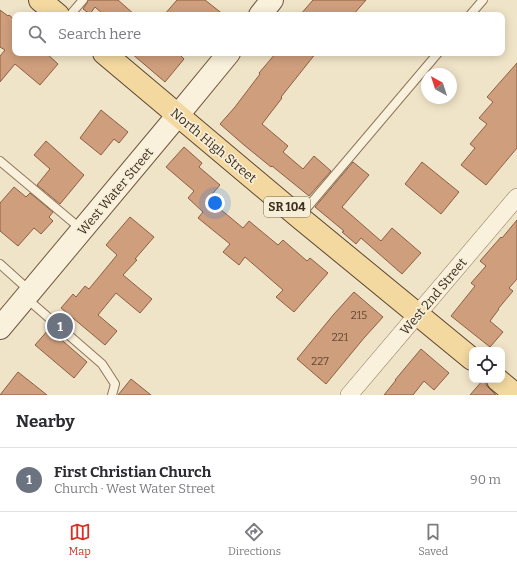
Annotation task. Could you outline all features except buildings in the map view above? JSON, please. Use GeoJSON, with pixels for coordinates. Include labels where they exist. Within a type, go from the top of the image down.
{"type":"FeatureCollection","features":[{"type":"Feature","properties":{"kind":"main road"},"geometry":{"type":"LineString","coordinates":[[40,0],[54,12]]}},
{"type":"Feature","properties":{"kind":"main road","name":"North High Street"},"geometry":{"type":"LineString","coordinates":[[108,56],[299,217],[469,357]]}},
{"type":"Feature","properties":{"kind":"main road"},"geometry":{"type":"LineString","coordinates":[[502,383],[516,395]]}},
{"type":"Feature","properties":{"kind":"street"},"geometry":{"type":"LineString","coordinates":[[262,12],[272,0]]}},
{"type":"Feature","properties":{"kind":"street","name":"West Water Street"},"geometry":{"type":"LineString","coordinates":[[0,328],[227,56]]}},
{"type":"Feature","properties":{"kind":"street","name":"West 2nd Street"},"geometry":{"type":"LineString","coordinates":[[349,395],[517,196]]}},
{"type":"Feature","properties":{"kind":"lane"},"geometry":{"type":"LineString","coordinates":[[73,12],[83,0]]}},
{"type":"Feature","properties":{"kind":"lane"},"geometry":{"type":"LineString","coordinates":[[472,12],[482,0]]}},
{"type":"Feature","properties":{"kind":"lane"},"geometry":{"type":"LineString","coordinates":[[299,217],[435,56]]}},
{"type":"Feature","properties":{"kind":"lane"},"geometry":{"type":"LineString","coordinates":[[0,161],[82,230]]}},
{"type":"Feature","properties":{"kind":"lane"},"geometry":{"type":"LineString","coordinates":[[2,269],[102,364],[115,384],[112,395]]}},
{"type":"Feature","properties":{"kind":"place","name":"First Christian Church"},"geometry":{"type":"Point","coordinates":[60,326]}}]}
